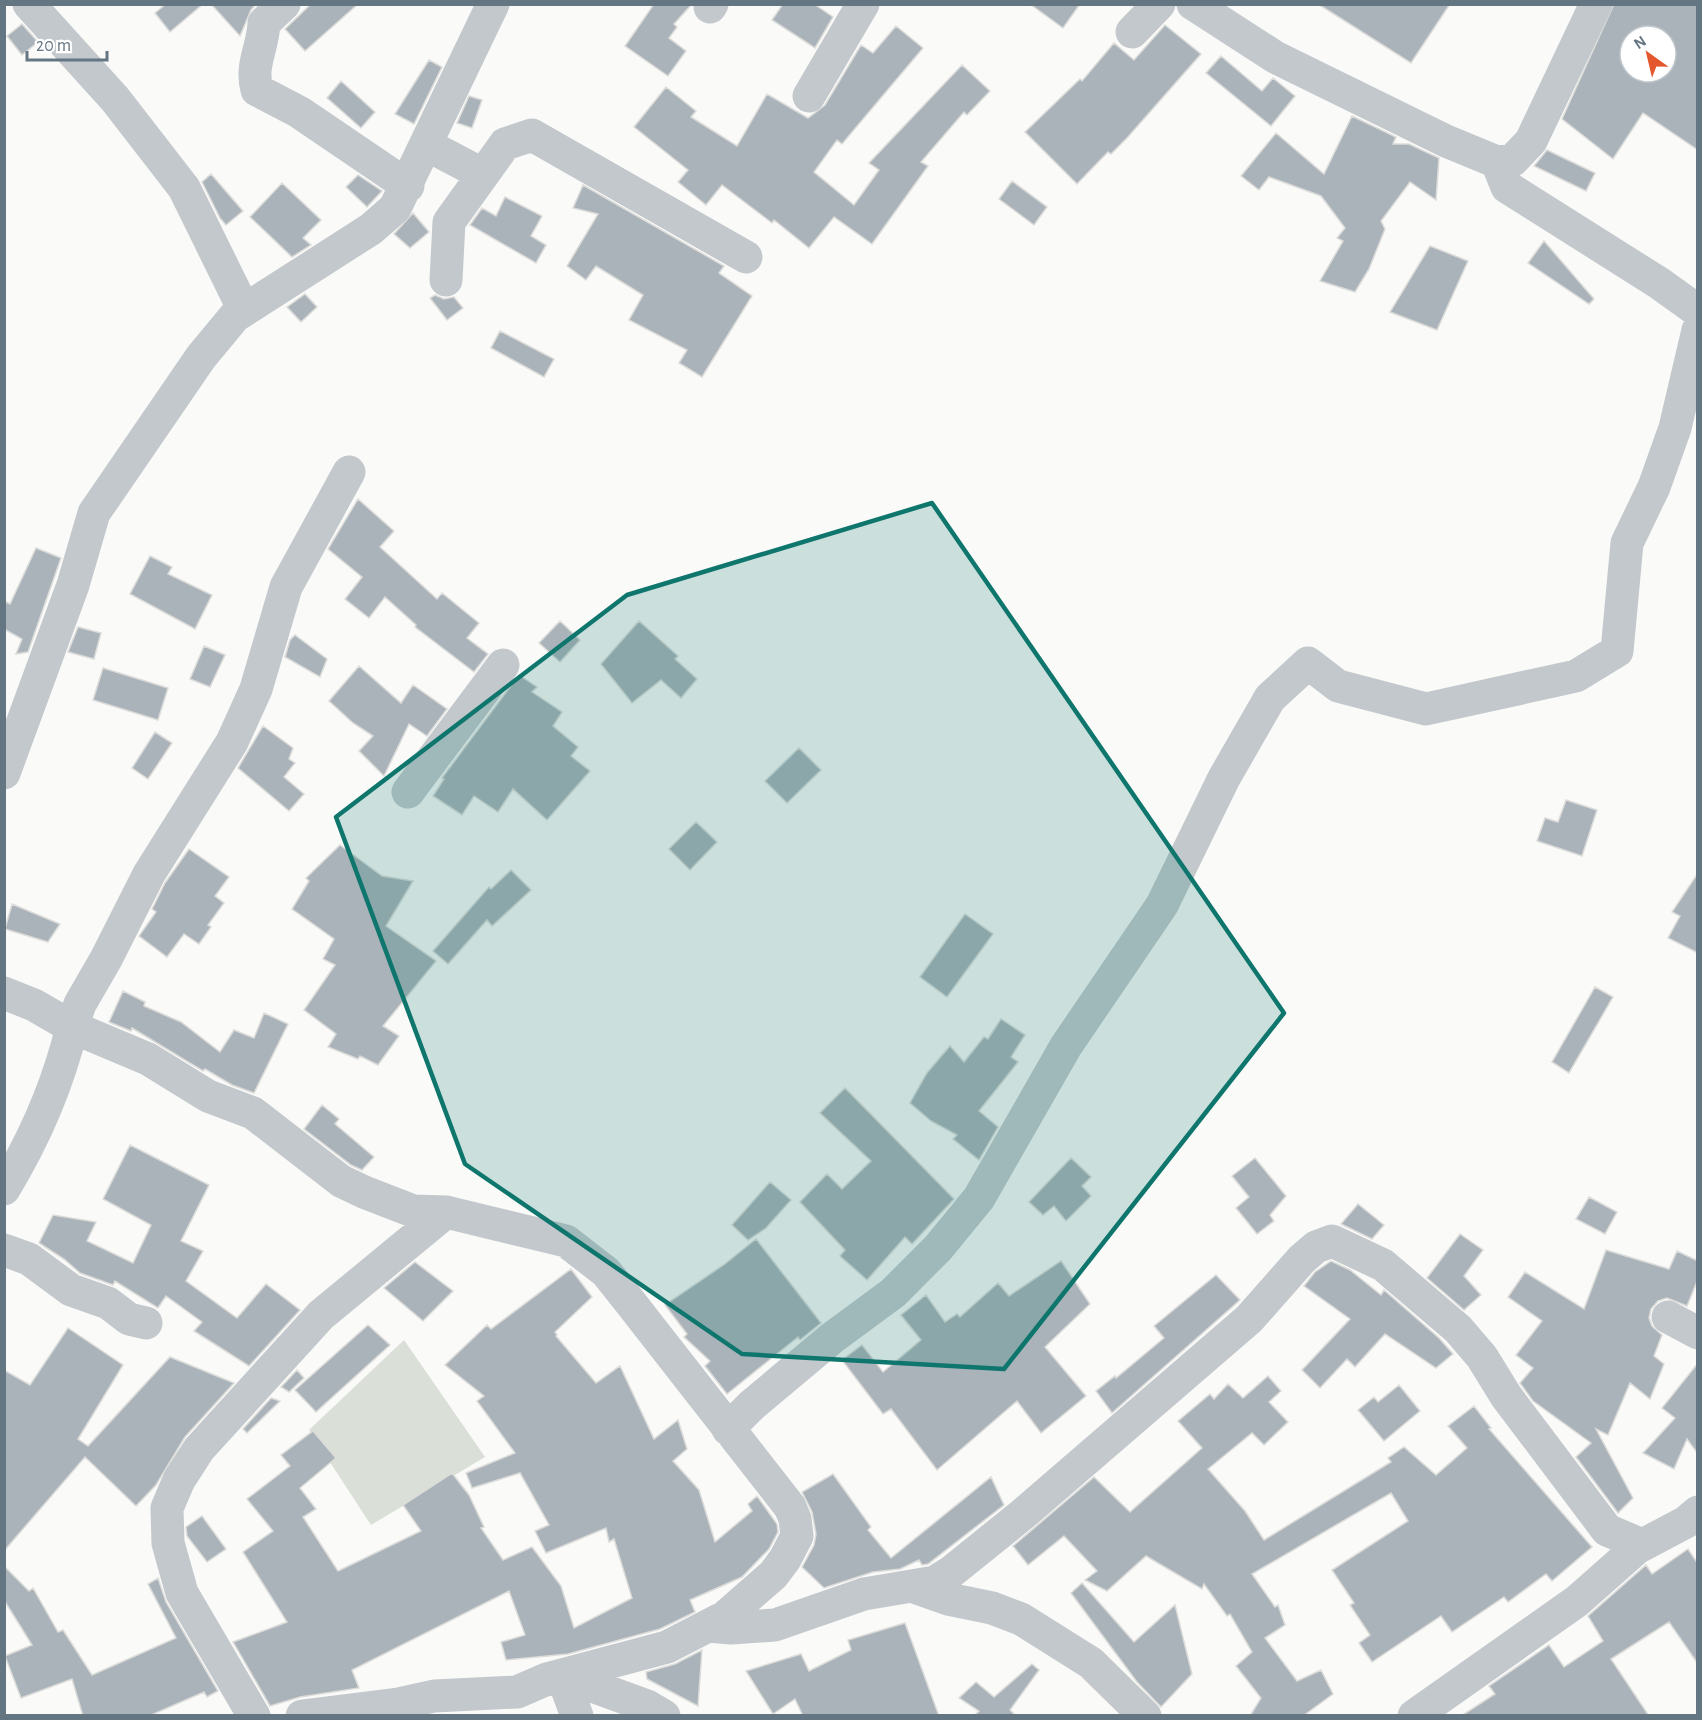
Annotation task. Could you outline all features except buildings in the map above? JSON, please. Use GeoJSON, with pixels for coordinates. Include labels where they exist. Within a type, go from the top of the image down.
{"type":"FeatureCollection","features":[{"type":"Feature","properties":{"kind":"street"},"geometry":{"type":"LineString","coordinates":[[29,4],[115,99],[184,188],[244,310]]}},
{"type":"Feature","properties":{"kind":"street"},"geometry":{"type":"LineString","coordinates":[[284,4],[264,23],[264,35],[255,60],[253,77],[257,90],[299,112],[408,186]]}},
{"type":"Feature","properties":{"kind":"street"},"geometry":{"type":"LineString","coordinates":[[4,773],[73,585],[94,513],[201,357],[235,316],[371,229],[395,208],[408,186],[493,4]]}},
{"type":"Feature","properties":{"kind":"street"},"geometry":{"type":"LineString","coordinates":[[808,96],[863,4]]}},
{"type":"Feature","properties":{"kind":"street"},"geometry":{"type":"LineString","coordinates":[[1132,32],[1159,4]]}},
{"type":"Feature","properties":{"kind":"street"},"geometry":{"type":"LineString","coordinates":[[1193,4],[1275,57],[1446,141],[1497,162],[1513,160],[1531,141],[1596,4]]}},
{"type":"Feature","properties":{"kind":"street"},"geometry":{"type":"LineString","coordinates":[[446,280],[449,222],[505,144],[532,135],[746,257]]}},
{"type":"Feature","properties":{"kind":"street"},"geometry":{"type":"LineString","coordinates":[[427,145],[482,174]]}},
{"type":"Feature","properties":{"kind":"street"},"geometry":{"type":"LineString","coordinates":[[1497,162],[1508,188],[1650,277],[1698,311]]}},
{"type":"Feature","properties":{"kind":"street"},"geometry":{"type":"LineString","coordinates":[[728,1429],[752,1405],[832,1338],[893,1293],[938,1248],[974,1205],[1066,1046],[1162,905],[1224,778],[1270,699],[1308,663],[1338,686],[1425,709],[1576,676],[1617,651],[1627,543],[1654,488],[1675,428],[1698,330]]}},
{"type":"Feature","properties":{"kind":"street"},"geometry":{"type":"LineString","coordinates":[[4,1190],[27,1152],[62,1069],[80,1004],[106,959],[149,874],[232,742],[256,689],[286,587],[350,472]]}},
{"type":"Feature","properties":{"kind":"street"},"geometry":{"type":"LineString","coordinates":[[408,792],[503,665]]}},
{"type":"Feature","properties":{"kind":"street"},"geometry":{"type":"LineString","coordinates":[[4,993],[34,1005],[72,1027],[148,1059],[208,1096],[253,1113],[341,1182],[413,1211],[447,1212],[566,1241],[606,1272],[790,1507],[795,1519],[796,1536],[785,1559],[773,1575],[725,1617],[667,1647],[562,1675],[517,1692],[434,1696],[400,1710],[302,1716]]}},
{"type":"Feature","properties":{"kind":"street"},"geometry":{"type":"LineString","coordinates":[[254,1716],[182,1593],[168,1543],[167,1508],[179,1480],[199,1449],[321,1315],[447,1212]]}},
{"type":"Feature","properties":{"kind":"street"},"geometry":{"type":"LineString","coordinates":[[708,1626],[732,1628],[775,1625],[864,1594],[935,1582],[1015,1521],[1250,1319],[1302,1259],[1316,1247],[1332,1241],[1383,1265],[1458,1329],[1482,1357],[1506,1396],[1607,1530],[1642,1545]]}},
{"type":"Feature","properties":{"kind":"street"},"geometry":{"type":"LineString","coordinates":[[4,1250],[29,1259],[71,1290],[108,1303],[129,1319],[146,1323]]}},
{"type":"Feature","properties":{"kind":"street"},"geometry":{"type":"LineString","coordinates":[[1668,1317],[1698,1333]]}},
{"type":"Feature","properties":{"kind":"street"},"geometry":{"type":"LineString","coordinates":[[1413,1716],[1578,1601],[1642,1545],[1686,1522],[1698,1512]]}},
{"type":"Feature","properties":{"kind":"street"},"geometry":{"type":"LineString","coordinates":[[914,1587],[948,1599],[992,1608],[1021,1619],[1091,1663],[1145,1716]]}},
{"type":"Feature","properties":{"kind":"street"},"geometry":{"type":"LineString","coordinates":[[562,1675],[577,1716]]}},
{"type":"Feature","properties":{"kind":"street"},"geometry":{"type":"LineString","coordinates":[[562,1675],[647,1706],[664,1716]]}},
{"type":"Feature","properties":{"kind":"highlighted area"},"geometry":{"type":"Polygon","coordinates":[[[932,503],[1284,1013],[1004,1369],[742,1354],[465,1164],[336,817],[627,595],[932,503]]]}},
{"type":"Feature","properties":{"kind":"shaded area"},"geometry":{"type":"Polygon","coordinates":[[[404,1340],[485,1457],[371,1525],[309,1430],[404,1340]]]}}]}
